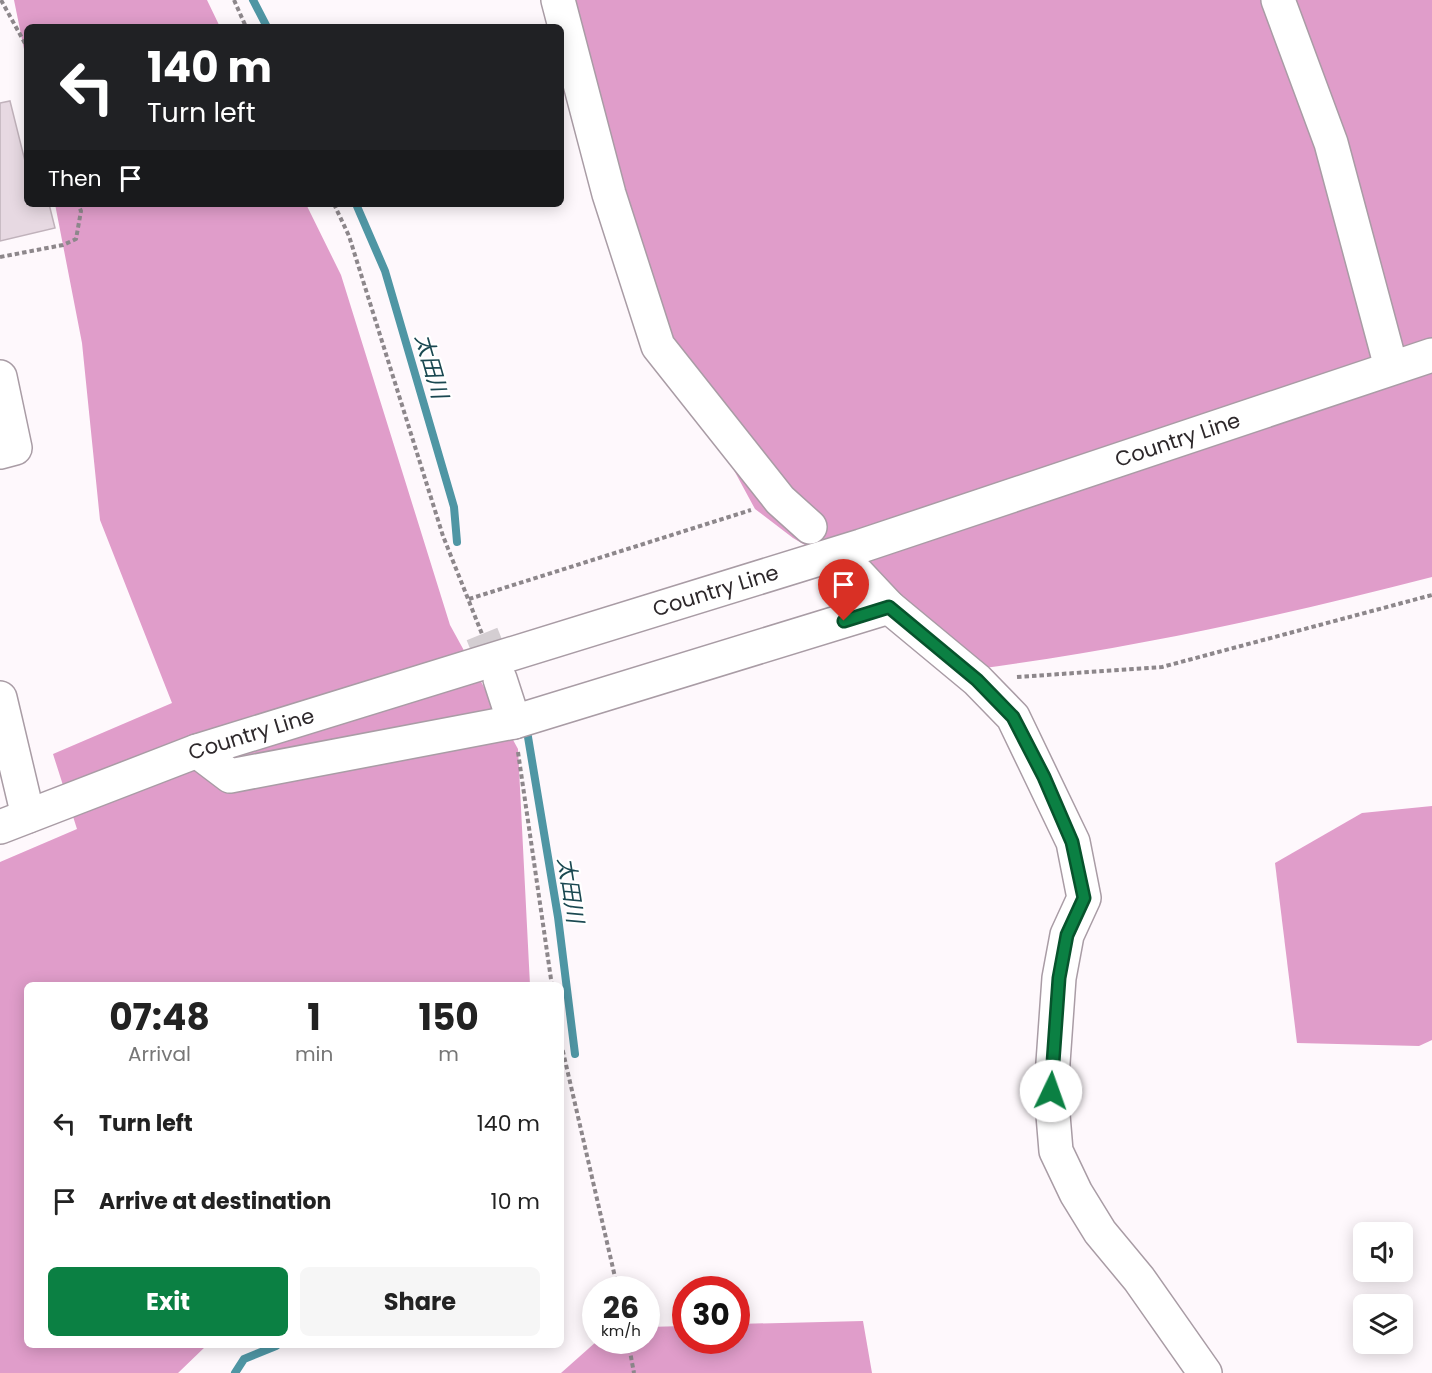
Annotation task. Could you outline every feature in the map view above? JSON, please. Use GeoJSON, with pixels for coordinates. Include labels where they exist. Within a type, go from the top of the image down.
{"type":"FeatureCollection","features":[{"type":"Feature","properties":{"kind":"street"},"geometry":{"type":"LineString","coordinates":[[558,0],[609,194],[658,346],[780,500],[810,527]]}},
{"type":"Feature","properties":{"kind":"street"},"geometry":{"type":"LineString","coordinates":[[1278,0],[1331,143],[1391,367]]}},
{"type":"Feature","properties":{"kind":"street","name":"Country Line"},"geometry":{"type":"LineString","coordinates":[[14,822],[197,751],[861,546],[1432,355]]}},
{"type":"Feature","properties":{"kind":"street"},"geometry":{"type":"LineString","coordinates":[[0,377],[15,448],[0,452]]}},
{"type":"Feature","properties":{"kind":"street"},"geometry":{"type":"LineString","coordinates":[[858,574],[889,607],[977,680],[1013,717],[1044,777],[1072,842],[1084,898],[1067,935],[1059,978],[1051,1091],[1056,1151],[1076,1193],[1100,1232],[1139,1279],[1205,1373]]}},
{"type":"Feature","properties":{"kind":"street"},"geometry":{"type":"LineString","coordinates":[[197,751],[230,776],[514,722],[889,607]]}},
{"type":"Feature","properties":{"kind":"street"},"geometry":{"type":"LineString","coordinates":[[500,679],[514,722]]}},
{"type":"Feature","properties":{"kind":"street"},"geometry":{"type":"LineString","coordinates":[[0,698],[14,822]]}},
{"type":"Feature","properties":{"kind":"path"},"geometry":{"type":"LineString","coordinates":[[1,0],[24,42]]}},
{"type":"Feature","properties":{"kind":"path"},"geometry":{"type":"LineString","coordinates":[[234,0],[245,24]]}},
{"type":"Feature","properties":{"kind":"path"},"geometry":{"type":"LineString","coordinates":[[0,258],[76,239],[81,211],[79,207]]}},
{"type":"Feature","properties":{"kind":"path"},"geometry":{"type":"LineString","coordinates":[[334,207],[349,236],[443,536],[482,634]]}},
{"type":"Feature","properties":{"kind":"path"},"geometry":{"type":"LineString","coordinates":[[469,600],[780,500]]}},
{"type":"Feature","properties":{"kind":"path"},"geometry":{"type":"LineString","coordinates":[[977,680],[1162,667],[1432,595]]}},
{"type":"Feature","properties":{"kind":"path"},"geometry":{"type":"LineString","coordinates":[[514,722],[551,982]]}},
{"type":"Feature","properties":{"kind":"path"},"geometry":{"type":"LineString","coordinates":[[564,1056],[615,1276]]}},
{"type":"Feature","properties":{"kind":"path"},"geometry":{"type":"LineString","coordinates":[[630,1354],[634,1373]]}},
{"type":"Feature","properties":{"kind":"shaded area"},"geometry":{"type":"Polygon","coordinates":[[[14,0],[207,0],[219,24],[24,24],[24,49],[14,0]]]}},
{"type":"Feature","properties":{"kind":"shaded area"},"geometry":{"type":"Polygon","coordinates":[[[566,0],[1432,0],[1432,577],[1206,630],[1092,652],[977,669],[896,599],[793,538],[755,509],[665,343],[566,0]]]}},
{"type":"Feature","properties":{"kind":"shaded area"},"geometry":{"type":"Polygon","coordinates":[[[56,207],[307,207],[341,275],[450,625],[518,749],[530,982],[24,982],[24,1348],[204,1348],[178,1373],[0,1373],[0,862],[77,829],[53,754],[172,703],[100,520],[82,343],[56,207]]]}},
{"type":"Feature","properties":{"kind":"shaded area"},"geometry":{"type":"Polygon","coordinates":[[[1432,806],[1432,1040],[1419,1046],[1297,1043],[1275,863],[1362,813],[1432,806]]]}},
{"type":"Feature","properties":{"kind":"shaded area"},"geometry":{"type":"Polygon","coordinates":[[[863,1321],[872,1373],[561,1373],[582,1354],[660,1354],[660,1327],[672,1326],[672,1354],[750,1354],[750,1324],[863,1321]]]}},
{"type":"Feature","properties":{"kind":"building"},"geometry":{"type":"Polygon","coordinates":[[[10,101],[24,157],[24,207],[50,207],[55,228],[0,241],[0,103],[10,101]]]}},
{"type":"Feature","properties":{"kind":"waterway","name":"太田川"},"geometry":{"type":"LineString","coordinates":[[253,0],[265,24]]}},
{"type":"Feature","properties":{"kind":"waterway","name":"太田川"},"geometry":{"type":"LineString","coordinates":[[357,207],[385,271],[454,507],[457,542]]}},
{"type":"Feature","properties":{"kind":"waterway","name":"太田川"},"geometry":{"type":"LineString","coordinates":[[527,731],[558,917],[575,1054]]}},
{"type":"Feature","properties":{"kind":"waterway","name":"太田川"},"geometry":{"type":"LineString","coordinates":[[235,1373],[244,1359],[271,1348]]}},
{"type":"Feature","properties":{"kind":"tunnel"},"geometry":{"type":"LineString","coordinates":[[482,634],[500,679]]}},
{"type":"Feature","properties":{"kind":"route"},"geometry":{"type":"LineString","coordinates":[[844,621],[889,607],[977,680],[1013,717],[1044,777],[1072,842],[1084,898],[1067,935],[1059,978],[1051,1091]]}}]}
